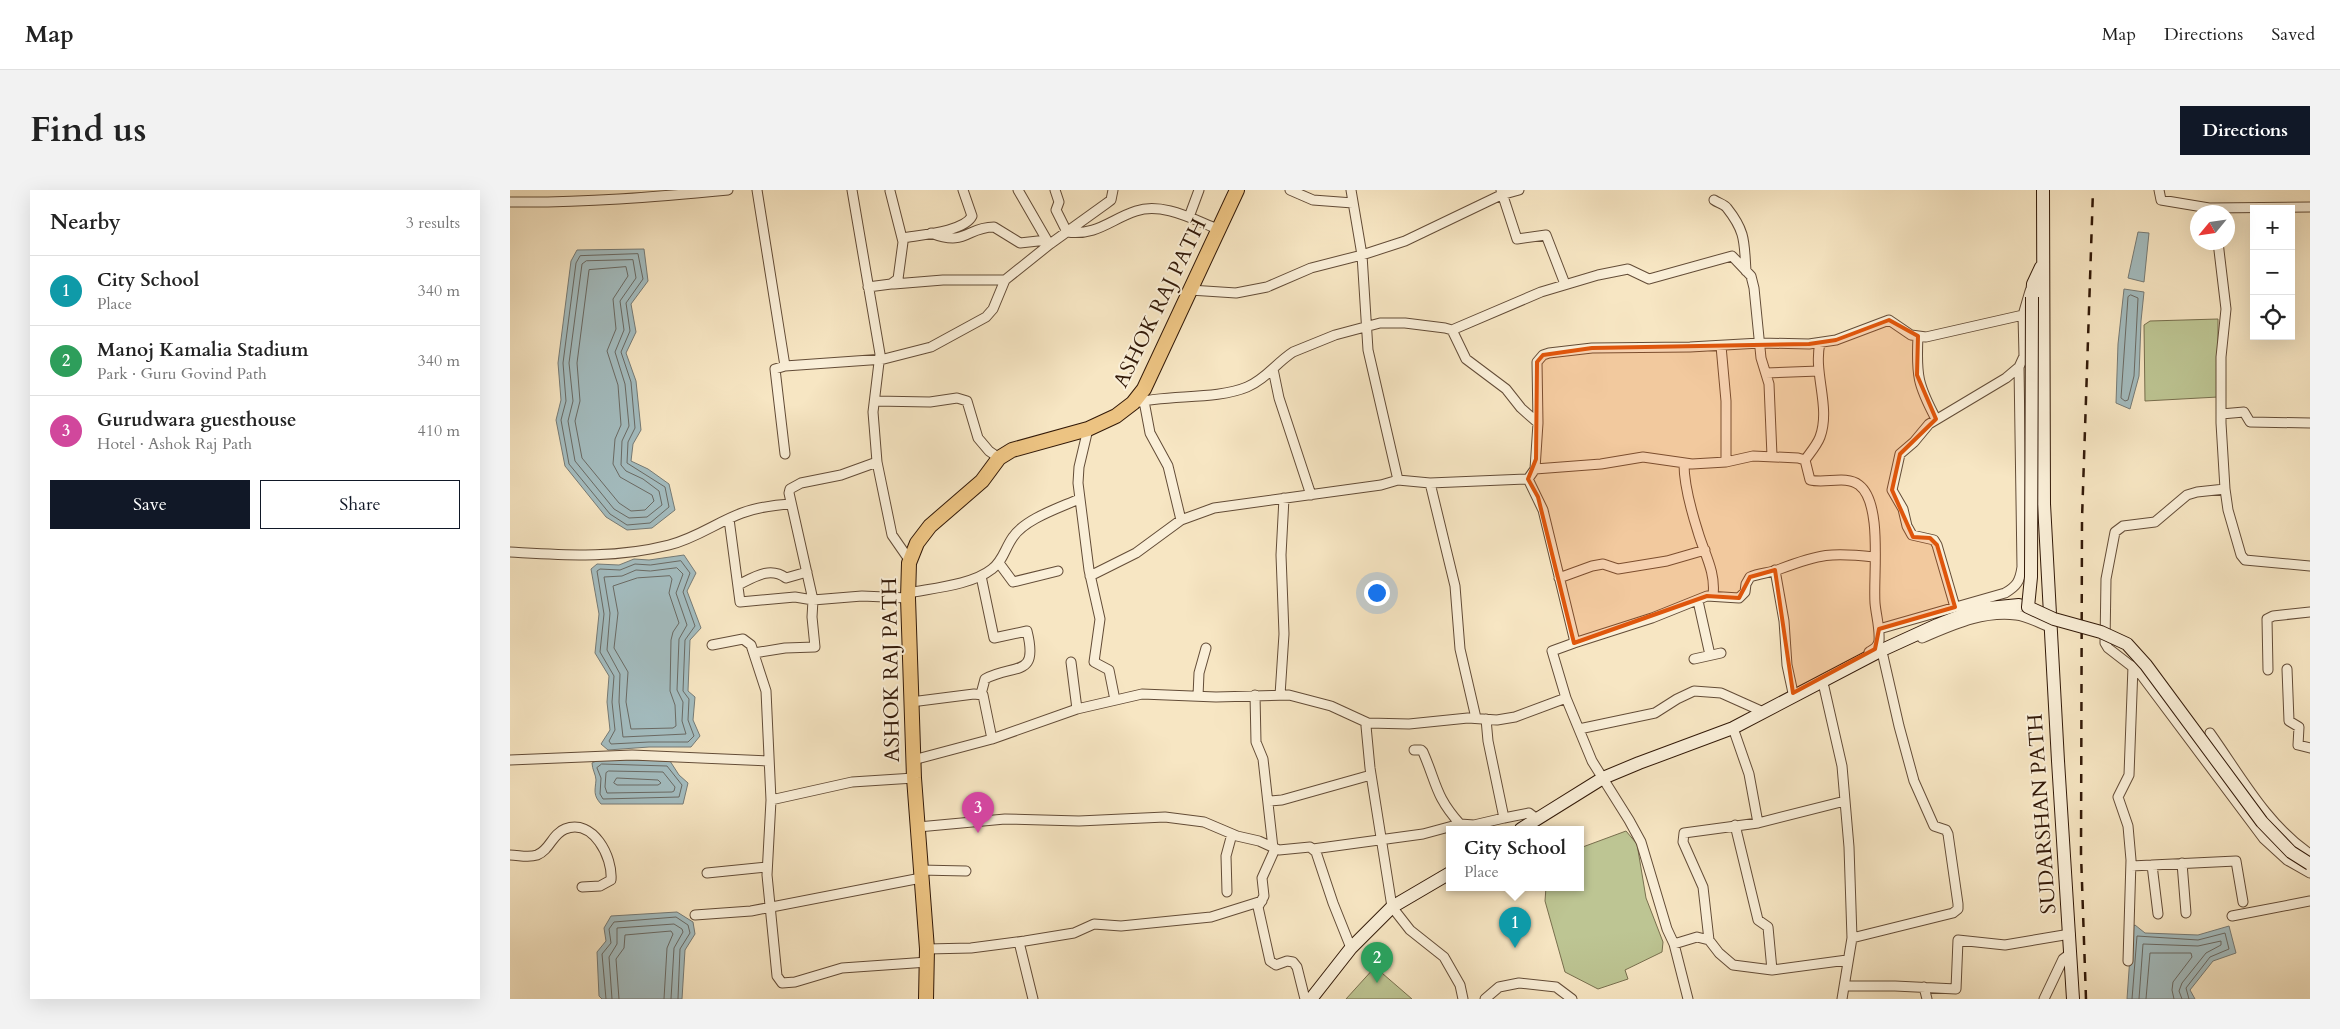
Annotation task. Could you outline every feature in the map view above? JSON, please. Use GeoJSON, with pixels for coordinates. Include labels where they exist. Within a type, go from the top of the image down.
{"type":"FeatureCollection","features":[{"type":"Feature","properties":{"kind":"main road","name":"ASHOK RAJ PATH"},"geometry":{"type":"LineString","coordinates":[[926,999],[928,955],[913,760],[908,595],[910,561],[917,543],[930,526],[982,481],[999,458],[1012,450],[1088,429],[1116,416],[1139,402],[1236,190]]}},
{"type":"Feature","properties":{"kind":"main road","name":"SUDARSHAN PATH"},"geometry":{"type":"LineString","coordinates":[[2042,190],[2044,504],[2073,999]]}},
{"type":"Feature","properties":{"kind":"main road"},"geometry":{"type":"LineString","coordinates":[[2028,607],[2031,577],[2033,290],[2042,265]]}},
{"type":"Feature","properties":{"kind":"main road"},"geometry":{"type":"LineString","coordinates":[[1526,826],[1603,778],[1733,728],[1758,713],[1774,707],[1880,651],[1978,609],[2019,605],[2054,619],[2101,632],[2127,644],[2146,665],[2272,834],[2291,852],[2310,864]]}},
{"type":"Feature","properties":{"kind":"main road"},"geometry":{"type":"LineString","coordinates":[[1311,999],[1351,948],[1392,907],[1446,875]]}},
{"type":"Feature","properties":{"kind":"street"},"geometry":{"type":"LineString","coordinates":[[510,202],[609,200],[728,190]]}},
{"type":"Feature","properties":{"kind":"street"},"geometry":{"type":"LineString","coordinates":[[757,190],[785,366]]}},
{"type":"Feature","properties":{"kind":"street"},"geometry":{"type":"LineString","coordinates":[[852,190],[880,360],[873,412],[877,462],[892,535],[910,561]]}},
{"type":"Feature","properties":{"kind":"street"},"geometry":{"type":"LineString","coordinates":[[902,238],[958,227],[971,218],[964,190]]}},
{"type":"Feature","properties":{"kind":"street"},"geometry":{"type":"LineString","coordinates":[[1018,190],[1049,242]]}},
{"type":"Feature","properties":{"kind":"street"},"geometry":{"type":"LineString","coordinates":[[1055,190],[1059,202],[1056,210],[1067,232]]}},
{"type":"Feature","properties":{"kind":"street"},"geometry":{"type":"LineString","coordinates":[[785,454],[774,371],[779,367],[785,366],[880,360],[931,347],[978,322],[993,310],[1005,280],[1049,242],[1067,232],[1111,200],[1113,190]]}},
{"type":"Feature","properties":{"kind":"street"},"geometry":{"type":"LineString","coordinates":[[1189,218],[1199,190]]}},
{"type":"Feature","properties":{"kind":"street"},"geometry":{"type":"LineString","coordinates":[[1290,190],[1313,200],[1352,203]]}},
{"type":"Feature","properties":{"kind":"street"},"geometry":{"type":"LineString","coordinates":[[1350,190],[1362,255],[1365,326],[1371,367],[1398,480]]}},
{"type":"Feature","properties":{"kind":"street"},"geometry":{"type":"LineString","coordinates":[[1190,290],[1218,293],[1248,292],[1267,287],[1321,265],[1362,255],[1405,241],[1501,192],[1519,190]]}},
{"type":"Feature","properties":{"kind":"street"},"geometry":{"type":"LineString","coordinates":[[2159,190],[2161,200],[2190,206]]}},
{"type":"Feature","properties":{"kind":"street"},"geometry":{"type":"LineString","coordinates":[[890,191],[902,238],[898,279],[894,284]]}},
{"type":"Feature","properties":{"kind":"street"},"geometry":{"type":"LineString","coordinates":[[1501,192],[1517,239],[1546,235],[1565,284]]}},
{"type":"Feature","properties":{"kind":"street"},"geometry":{"type":"LineString","coordinates":[[1714,200],[1726,207],[1739,224],[1743,237],[1746,271]]}},
{"type":"Feature","properties":{"kind":"street"},"geometry":{"type":"LineString","coordinates":[[2235,209],[2310,207]]}},
{"type":"Feature","properties":{"kind":"street"},"geometry":{"type":"LineString","coordinates":[[1067,232],[1081,233],[1099,228],[1144,209],[1165,210],[1218,229]]}},
{"type":"Feature","properties":{"kind":"street"},"geometry":{"type":"LineString","coordinates":[[931,233],[955,239],[994,227],[1020,243],[1049,242]]}},
{"type":"Feature","properties":{"kind":"street"},"geometry":{"type":"LineString","coordinates":[[2219,250],[2226,309],[2221,357],[2221,414],[2228,510],[2244,559],[2310,566]]}},
{"type":"Feature","properties":{"kind":"street"},"geometry":{"type":"LineString","coordinates":[[1181,520],[1171,473],[1150,433],[1139,402],[1240,389],[1260,380],[1284,358],[1303,347],[1365,326],[1396,322],[1452,330],[1541,292],[1565,284],[1628,269],[1645,279],[1655,278],[1726,256],[1734,258],[1751,276],[1754,288],[1761,358],[1770,392],[1772,456]]}},
{"type":"Feature","properties":{"kind":"street"},"geometry":{"type":"LineString","coordinates":[[868,287],[943,280],[1005,280]]}},
{"type":"Feature","properties":{"kind":"street"},"geometry":{"type":"LineString","coordinates":[[1879,629],[2005,593],[2016,587],[2020,579],[2022,567],[2019,367],[2024,356],[2023,315],[2026,301],[2033,290]]}},
{"type":"Feature","properties":{"kind":"street"},"geometry":{"type":"LineString","coordinates":[[1528,479],[1534,468],[1538,423],[1536,369],[1537,362],[1543,355],[1592,348],[1820,343],[1836,340],[1889,320],[1906,332],[1926,337],[2023,315]]}},
{"type":"Feature","properties":{"kind":"street"},"geometry":{"type":"LineString","coordinates":[[1452,330],[1466,359],[1506,389],[1521,408],[1538,423]]}},
{"type":"Feature","properties":{"kind":"street"},"geometry":{"type":"LineString","coordinates":[[1918,336],[1917,375],[1924,397],[1936,419]]}},
{"type":"Feature","properties":{"kind":"street"},"geometry":{"type":"LineString","coordinates":[[1758,713],[1875,648],[1879,643],[1875,602],[1873,513],[1861,486],[1852,481],[1810,480],[1805,460],[1820,437],[1822,403],[1818,352],[1820,343]]}},
{"type":"Feature","properties":{"kind":"street"},"geometry":{"type":"LineString","coordinates":[[1721,346],[1726,401],[1726,462]]}},
{"type":"Feature","properties":{"kind":"street"},"geometry":{"type":"LineString","coordinates":[[1955,607],[1937,545],[1934,540],[1912,534],[1907,526],[1904,509],[1892,490],[1900,454],[1936,419],[2006,378],[2019,367]]}},
{"type":"Feature","properties":{"kind":"street"},"geometry":{"type":"LineString","coordinates":[[1274,369],[1279,398],[1311,494]]}},
{"type":"Feature","properties":{"kind":"street"},"geometry":{"type":"LineString","coordinates":[[1766,373],[1819,371]]}},
{"type":"Feature","properties":{"kind":"street"},"geometry":{"type":"LineString","coordinates":[[875,401],[930,402],[957,398],[966,401],[969,404],[978,438],[985,447],[999,458]]}},
{"type":"Feature","properties":{"kind":"street"},"geometry":{"type":"LineString","coordinates":[[2221,414],[2241,411],[2250,422],[2310,423]]}},
{"type":"Feature","properties":{"kind":"street"},"geometry":{"type":"LineString","coordinates":[[1088,429],[1078,468],[1079,499],[1090,576],[1100,619],[1094,662],[1108,670],[1115,700]]}},
{"type":"Feature","properties":{"kind":"street"},"geometry":{"type":"LineString","coordinates":[[1534,468],[1601,464],[1643,457],[1684,464],[1726,462],[1745,457],[1772,456],[1805,460]]}},
{"type":"Feature","properties":{"kind":"street"},"geometry":{"type":"LineString","coordinates":[[754,654],[785,648],[815,647],[812,617],[813,600],[789,493],[794,486],[877,462]]}},
{"type":"Feature","properties":{"kind":"street"},"geometry":{"type":"LineString","coordinates":[[1684,464],[1686,487],[1713,579],[1713,595]]}},
{"type":"Feature","properties":{"kind":"street"},"geometry":{"type":"LineString","coordinates":[[1090,576],[1136,553],[1181,520],[1228,505],[1398,480],[1430,483],[1528,479]]}},
{"type":"Feature","properties":{"kind":"street"},"geometry":{"type":"LineString","coordinates":[[1528,479],[1543,510],[1574,643]]}},
{"type":"Feature","properties":{"kind":"street"},"geometry":{"type":"LineString","coordinates":[[1430,483],[1454,586],[1460,649],[1476,718]]}},
{"type":"Feature","properties":{"kind":"street"},"geometry":{"type":"LineString","coordinates":[[2225,489],[2187,495],[2156,522],[2118,528],[2113,536],[2106,579],[2105,643],[2108,648],[2133,666],[2264,839],[2287,860],[2310,873]]}},
{"type":"Feature","properties":{"kind":"street"},"geometry":{"type":"LineString","coordinates":[[1280,695],[1284,626],[1281,555],[1284,498]]}},
{"type":"Feature","properties":{"kind":"street"},"geometry":{"type":"LineString","coordinates":[[729,519],[740,602],[796,596],[813,600],[908,595],[981,576],[999,564],[1013,537],[1021,529],[1042,515],[1079,499]]}},
{"type":"Feature","properties":{"kind":"street"},"geometry":{"type":"LineString","coordinates":[[510,552],[600,556],[632,552],[684,541],[704,533],[729,519],[762,507],[791,504]]}},
{"type":"Feature","properties":{"kind":"street"},"geometry":{"type":"LineString","coordinates":[[1559,578],[1592,566],[1603,564],[1618,569],[1667,561],[1705,550]]}},
{"type":"Feature","properties":{"kind":"street"},"geometry":{"type":"LineString","coordinates":[[1688,999],[1674,944],[1667,929],[1641,842],[1592,761],[1566,698],[1552,652],[1713,595],[1739,598],[1745,592],[1747,580],[1750,577],[1775,570],[1802,559],[1822,555],[1843,554],[1874,557]]}},
{"type":"Feature","properties":{"kind":"street"},"geometry":{"type":"LineString","coordinates":[[999,564],[1013,582],[1058,571]]}},
{"type":"Feature","properties":{"kind":"street"},"geometry":{"type":"LineString","coordinates":[[1775,570],[1784,621],[1787,665],[1793,692]]}},
{"type":"Feature","properties":{"kind":"street"},"geometry":{"type":"LineString","coordinates":[[738,585],[766,571],[781,574],[786,578],[807,572]]}},
{"type":"Feature","properties":{"kind":"street"},"geometry":{"type":"LineString","coordinates":[[981,576],[994,638],[1028,631],[1032,655],[1029,661],[1020,667],[985,679],[981,694],[986,705],[992,739]]}},
{"type":"Feature","properties":{"kind":"street"},"geometry":{"type":"LineString","coordinates":[[1698,600],[1710,654]]}},
{"type":"Feature","properties":{"kind":"street"},"geometry":{"type":"LineString","coordinates":[[2268,670],[2267,619],[2273,616],[2310,612]]}},
{"type":"Feature","properties":{"kind":"street"},"geometry":{"type":"LineString","coordinates":[[1579,729],[1655,713],[1694,691],[1721,693],[1758,713],[1763,718],[1883,656],[1963,620],[1986,615],[2018,615],[2050,626]]}},
{"type":"Feature","properties":{"kind":"street"},"geometry":{"type":"LineString","coordinates":[[712,645],[743,639],[751,645],[766,691],[771,800],[767,867],[769,908],[777,976],[782,983],[795,982],[842,968],[1074,932],[1094,924],[1121,926],[1211,917],[1262,901]]}},
{"type":"Feature","properties":{"kind":"street"},"geometry":{"type":"LineString","coordinates":[[1198,696],[1199,673],[1206,648]]}},
{"type":"Feature","properties":{"kind":"street"},"geometry":{"type":"LineString","coordinates":[[1694,659],[1721,653]]}},
{"type":"Feature","properties":{"kind":"street"},"geometry":{"type":"LineString","coordinates":[[1852,938],[1953,913],[1958,909],[1948,834],[1946,830],[1934,826],[1919,795],[1899,726],[1883,656]]}},
{"type":"Feature","properties":{"kind":"street"},"geometry":{"type":"LineString","coordinates":[[1071,662],[1076,709]]}},
{"type":"Feature","properties":{"kind":"street"},"geometry":{"type":"LineString","coordinates":[[2128,962],[2131,866],[2128,826],[2118,797],[2129,775],[2133,666]]}},
{"type":"Feature","properties":{"kind":"street"},"geometry":{"type":"LineString","coordinates":[[2287,668],[2289,720],[2299,727],[2298,745],[2310,748]]}},
{"type":"Feature","properties":{"kind":"street"},"geometry":{"type":"LineString","coordinates":[[1824,687],[1842,766],[1850,847],[1852,938],[1842,999]]}},
{"type":"Feature","properties":{"kind":"street"},"geometry":{"type":"LineString","coordinates":[[911,702],[981,694]]}},
{"type":"Feature","properties":{"kind":"street"},"geometry":{"type":"LineString","coordinates":[[913,760],[992,739],[1076,709],[1142,694],[1198,696],[1280,695],[1319,702],[1368,723],[1409,724],[1476,718],[1515,717],[1566,698]]}},
{"type":"Feature","properties":{"kind":"street"},"geometry":{"type":"LineString","coordinates":[[1254,695],[1256,742],[1263,759],[1274,849],[1262,878],[1264,896],[1258,905],[1258,910],[1270,961],[1276,964],[1287,961],[1293,962],[1305,999]]}},
{"type":"Feature","properties":{"kind":"street"},"geometry":{"type":"LineString","coordinates":[[1486,719],[1488,741],[1504,818]]}},
{"type":"Feature","properties":{"kind":"street"},"geometry":{"type":"LineString","coordinates":[[1368,723],[1366,732],[1371,775],[1382,840],[1386,884],[1392,907],[1410,930],[1444,957],[1460,985],[1463,999]]}},
{"type":"Feature","properties":{"kind":"street"},"geometry":{"type":"LineString","coordinates":[[1733,728],[1749,774],[1758,823]]}},
{"type":"Feature","properties":{"kind":"street"},"geometry":{"type":"LineString","coordinates":[[2210,733],[2265,813],[2294,843],[2310,854]]}},
{"type":"Feature","properties":{"kind":"street"},"geometry":{"type":"LineString","coordinates":[[1414,750],[1421,750],[1423,752],[1437,794],[1446,809],[1460,824]]}},
{"type":"Feature","properties":{"kind":"street"},"geometry":{"type":"LineString","coordinates":[[510,760],[632,755],[768,760]]}},
{"type":"Feature","properties":{"kind":"street"},"geometry":{"type":"LineString","coordinates":[[1269,801],[1282,800],[1371,775]]}},
{"type":"Feature","properties":{"kind":"street"},"geometry":{"type":"LineString","coordinates":[[771,800],[852,782],[914,778]]}},
{"type":"Feature","properties":{"kind":"street"},"geometry":{"type":"LineString","coordinates":[[1845,801],[1758,823],[1687,832],[1682,837],[1703,887],[1709,940],[1732,965],[1772,970],[1848,960]]}},
{"type":"Feature","properties":{"kind":"street"},"geometry":{"type":"LineString","coordinates":[[1454,826],[1460,824],[1474,825],[1529,813],[1537,819]]}},
{"type":"Feature","properties":{"kind":"street"},"geometry":{"type":"LineString","coordinates":[[918,827],[1005,819],[1079,821],[1156,817],[1204,822],[1232,834],[1259,840],[1274,849],[1313,849],[1446,829]]}},
{"type":"Feature","properties":{"kind":"street"},"geometry":{"type":"LineString","coordinates":[[1735,825],[1758,920],[1768,927],[1772,970]]}},
{"type":"Feature","properties":{"kind":"street"},"geometry":{"type":"LineString","coordinates":[[510,855],[531,856],[538,854],[549,846],[559,833],[573,827],[581,828],[595,838],[606,853],[611,872],[611,880],[606,885],[582,887]]}},
{"type":"Feature","properties":{"kind":"street"},"geometry":{"type":"LineString","coordinates":[[1227,892],[1226,861],[1232,834]]}},
{"type":"Feature","properties":{"kind":"street"},"geometry":{"type":"LineString","coordinates":[[1313,849],[1351,948]]}},
{"type":"Feature","properties":{"kind":"street"},"geometry":{"type":"LineString","coordinates":[[2131,866],[2236,861],[2243,902]]}},
{"type":"Feature","properties":{"kind":"street"},"geometry":{"type":"LineString","coordinates":[[2182,863],[2186,913]]}},
{"type":"Feature","properties":{"kind":"street"},"geometry":{"type":"LineString","coordinates":[[2152,864],[2158,914]]}},
{"type":"Feature","properties":{"kind":"street"},"geometry":{"type":"LineString","coordinates":[[707,873],[767,867]]}},
{"type":"Feature","properties":{"kind":"street"},"geometry":{"type":"LineString","coordinates":[[695,915],[769,908],[921,874],[966,871]]}},
{"type":"Feature","properties":{"kind":"street"},"geometry":{"type":"LineString","coordinates":[[2232,916],[2310,901]]}},
{"type":"Feature","properties":{"kind":"street"},"geometry":{"type":"LineString","coordinates":[[1845,986],[1956,990],[1958,940],[2005,945],[2070,934]]}},
{"type":"Feature","properties":{"kind":"street"},"geometry":{"type":"LineString","coordinates":[[1674,944],[1698,937],[1709,940]]}},
{"type":"Feature","properties":{"kind":"street"},"geometry":{"type":"LineString","coordinates":[[1019,942],[1033,999]]}},
{"type":"Feature","properties":{"kind":"street"},"geometry":{"type":"LineString","coordinates":[[2044,999],[2064,959],[2071,953]]}},
{"type":"Feature","properties":{"kind":"street"},"geometry":{"type":"LineString","coordinates":[[1485,999],[1499,987],[1519,983],[1556,987],[1572,999]]}},
{"type":"Feature","properties":{"kind":"street"},"geometry":{"type":"LineString","coordinates":[[1924,988],[1927,999]]}},
{"type":"Feature","properties":{"kind":"highlighted area"},"geometry":{"type":"Polygon","coordinates":[[[1889,320],[1918,336],[1917,375],[1936,419],[1900,454],[1892,490],[1913,537],[1930,538],[1937,545],[1955,607],[1879,629],[1875,649],[1793,693],[1775,570],[1750,577],[1739,598],[1707,596],[1574,643],[1538,497],[1528,479],[1536,459],[1537,362],[1543,355],[1592,348],[1809,344],[1836,340],[1889,320]]]}},
{"type":"Feature","properties":{"kind":"green space"},"geometry":{"type":"Polygon","coordinates":[[[2218,319],[2218,397],[2145,401],[2144,325],[2150,321],[2218,319]]]}},
{"type":"Feature","properties":{"kind":"green space"},"geometry":{"type":"Polygon","coordinates":[[[1626,831],[1637,844],[1646,898],[1663,942],[1662,952],[1625,970],[1628,979],[1598,989],[1565,972],[1545,901],[1546,891],[1584,891],[1584,847],[1626,831]]]}},
{"type":"Feature","properties":{"kind":"green space"},"geometry":{"type":"Polygon","coordinates":[[[1375,967],[1412,999],[1346,999],[1375,967]]]}},
{"type":"Feature","properties":{"kind":"water"},"geometry":{"type":"Polygon","coordinates":[[[2138,232],[2149,233],[2144,282],[2128,278],[2138,232]]]}},
{"type":"Feature","properties":{"kind":"water"},"geometry":{"type":"Polygon","coordinates":[[[644,249],[648,281],[631,304],[636,332],[626,353],[636,381],[641,430],[633,444],[631,461],[648,469],[669,484],[675,510],[652,528],[627,530],[606,517],[565,466],[556,420],[561,400],[558,363],[571,261],[577,250],[644,249]]]}},
{"type":"Feature","properties":{"kind":"water"},"geometry":{"type":"Polygon","coordinates":[[[2124,289],[2144,292],[2139,376],[2130,409],[2116,403],[2118,344],[2124,289]]]}},
{"type":"Feature","properties":{"kind":"water"},"geometry":{"type":"Polygon","coordinates":[[[684,555],[696,573],[687,591],[701,628],[690,640],[688,691],[695,697],[693,720],[700,736],[691,747],[649,747],[608,750],[601,744],[610,730],[607,702],[609,676],[595,653],[599,614],[591,569],[597,564],[619,565],[634,559],[649,560],[684,555]]]}},
{"type":"Feature","properties":{"kind":"water"},"geometry":{"type":"Polygon","coordinates":[[[600,759],[670,761],[679,775],[688,783],[683,804],[601,804],[596,795],[596,778],[592,763],[600,759]]]}},
{"type":"Feature","properties":{"kind":"water"},"geometry":{"type":"Polygon","coordinates":[[[677,912],[693,922],[695,934],[685,950],[682,999],[602,999],[599,996],[597,952],[606,941],[604,928],[611,916],[677,912]]]}},
{"type":"Feature","properties":{"kind":"water"},"geometry":{"type":"Polygon","coordinates":[[[2135,925],[2145,933],[2198,935],[2229,926],[2236,953],[2213,961],[2190,990],[2195,999],[2127,999],[2132,927],[2135,925]]]}},
{"type":"Feature","properties":{"kind":"railway"},"geometry":{"type":"LineString","coordinates":[[2086,999],[2081,854],[2082,519],[2093,190]]}},
{"type":"Feature","properties":{"kind":"place","name":"Gurudwara guesthouse"},"geometry":{"type":"Point","coordinates":[978,833]}},
{"type":"Feature","properties":{"kind":"place","name":"City School"},"geometry":{"type":"Point","coordinates":[1515,948]}},
{"type":"Feature","properties":{"kind":"place","name":"Manoj Kamalia Stadium"},"geometry":{"type":"Point","coordinates":[1377,983]}}]}
